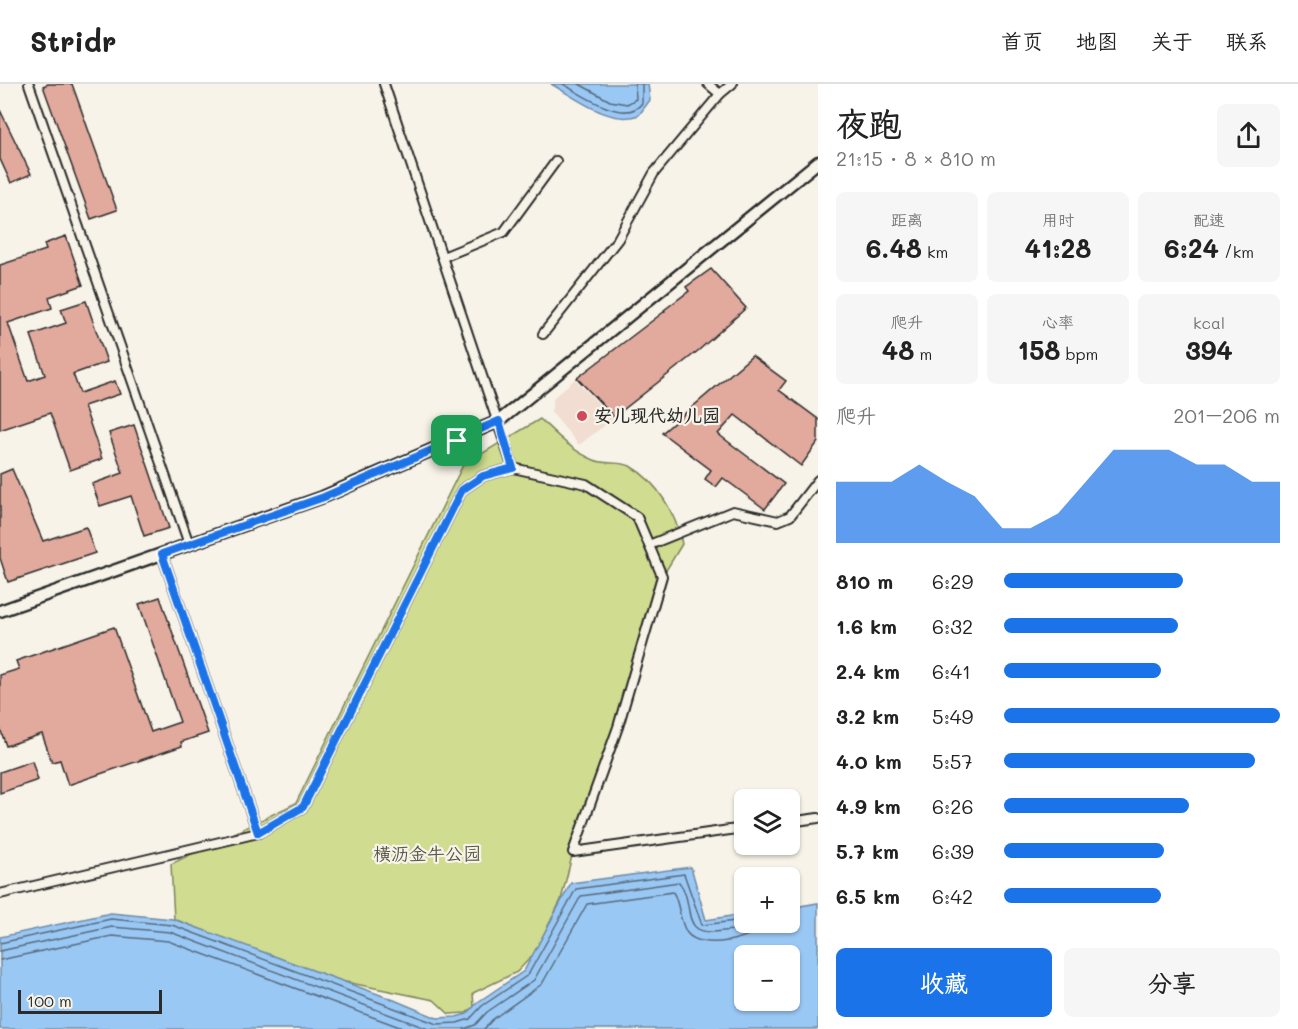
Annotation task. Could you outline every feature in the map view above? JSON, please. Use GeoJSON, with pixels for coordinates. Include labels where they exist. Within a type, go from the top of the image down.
{"type":"FeatureCollection","features":[{"type":"Feature","properties":{"kind":"street"},"geometry":{"type":"LineString","coordinates":[[29,84],[189,544]]}},
{"type":"Feature","properties":{"kind":"street"},"geometry":{"type":"LineString","coordinates":[[384,84],[513,468]]}},
{"type":"Feature","properties":{"kind":"street"},"geometry":{"type":"LineString","coordinates":[[708,84],[720,94]]}},
{"type":"Feature","properties":{"kind":"street"},"geometry":{"type":"LineString","coordinates":[[543,334],[618,239],[654,173],[720,94],[732,84]]}},
{"type":"Feature","properties":{"kind":"street"},"geometry":{"type":"LineString","coordinates":[[443,257],[504,232],[556,161]]}},
{"type":"Feature","properties":{"kind":"street"},"geometry":{"type":"LineString","coordinates":[[0,610],[324,497],[499,421],[818,162]]}},
{"type":"Feature","properties":{"kind":"street"},"geometry":{"type":"LineString","coordinates":[[0,894],[258,833],[303,807],[462,490],[483,476],[513,468],[586,484],[637,517],[662,576],[618,727],[573,852],[734,829]]}},
{"type":"Feature","properties":{"kind":"street"},"geometry":{"type":"LineString","coordinates":[[649,545],[733,511],[778,521],[790,516],[818,480]]}},
{"type":"Feature","properties":{"kind":"street"},"geometry":{"type":"LineString","coordinates":[[162,554],[258,833]]}},
{"type":"Feature","properties":{"kind":"street"},"geometry":{"type":"LineString","coordinates":[[800,820],[818,818]]}},
{"type":"Feature","properties":{"kind":"shaded area","name":"安儿现代幼儿园"},"geometry":{"type":"Polygon","coordinates":[[[575,379],[613,419],[579,445],[551,412],[554,397],[575,379]]]}},
{"type":"Feature","properties":{"kind":"green space","name":"横沥金牛公园"},"geometry":{"type":"Polygon","coordinates":[[[540,419],[565,442],[586,456],[598,461],[630,466],[640,473],[657,490],[670,510],[682,544],[662,577],[609,751],[574,836],[573,852],[561,900],[534,954],[517,972],[473,993],[474,1007],[466,1013],[449,1014],[434,1000],[326,978],[174,919],[171,864],[296,803],[463,465],[540,419]]]}},
{"type":"Feature","properties":{"kind":"water"},"geometry":{"type":"Polygon","coordinates":[[[551,84],[648,84],[650,100],[639,115],[616,117],[593,109],[551,84]]]}},
{"type":"Feature","properties":{"kind":"water"},"geometry":{"type":"Polygon","coordinates":[[[691,867],[706,920],[734,916],[734,933],[800,933],[800,906],[818,903],[818,1029],[0,1029],[0,937],[111,913],[173,919],[437,1018],[467,1014],[478,1002],[524,971],[571,883],[691,867]]]}},
{"type":"Feature","properties":{"kind":"building"},"geometry":{"type":"Polygon","coordinates":[[[72,84],[117,210],[91,219],[43,86],[72,84]]]}},
{"type":"Feature","properties":{"kind":"building"},"geometry":{"type":"Polygon","coordinates":[[[0,110],[31,174],[11,183],[0,159],[0,110]]]}},
{"type":"Feature","properties":{"kind":"building"},"geometry":{"type":"Polygon","coordinates":[[[66,236],[83,285],[49,297],[52,308],[8,323],[28,381],[45,375],[31,335],[66,323],[61,309],[86,301],[107,362],[73,374],[80,393],[115,381],[120,394],[84,406],[102,459],[70,470],[50,413],[0,430],[0,265],[46,250],[44,244],[66,236]]]}},
{"type":"Feature","properties":{"kind":"building"},"geometry":{"type":"Polygon","coordinates":[[[711,269],[746,308],[699,350],[614,417],[577,378],[665,311],[689,291],[686,287],[711,269]]]}},
{"type":"Feature","properties":{"kind":"building"},"geometry":{"type":"Polygon","coordinates":[[[752,356],[786,381],[779,390],[818,419],[818,442],[801,466],[735,415],[718,434],[784,484],[765,509],[723,478],[716,487],[705,479],[711,470],[662,433],[752,356]]]}},
{"type":"Feature","properties":{"kind":"building"},"geometry":{"type":"Polygon","coordinates":[[[134,425],[169,528],[144,536],[131,496],[100,506],[92,484],[123,473],[109,433],[134,425]]]}},
{"type":"Feature","properties":{"kind":"building"},"geometry":{"type":"Polygon","coordinates":[[[12,469],[43,541],[86,527],[95,553],[8,582],[0,558],[0,474],[12,469]]]}},
{"type":"Feature","properties":{"kind":"building"},"geometry":{"type":"Polygon","coordinates":[[[160,597],[208,733],[181,742],[182,746],[68,785],[60,760],[52,762],[42,734],[6,746],[0,728],[0,675],[19,669],[16,661],[114,627],[151,732],[180,722],[139,604],[160,597]]]}},
{"type":"Feature","properties":{"kind":"building"},"geometry":{"type":"Polygon","coordinates":[[[32,761],[38,780],[0,793],[0,772],[32,761]]]}},
{"type":"Feature","properties":{"kind":"place","name":"安儿现代幼儿园"},"geometry":{"type":"Point","coordinates":[582,416]}},
{"type":"Feature","properties":{"kind":"route"},"geometry":{"type":"LineString","coordinates":[[499,421],[513,468],[483,476],[462,490],[303,807],[258,833],[162,554],[324,497],[457,441],[499,421]]}}]}
